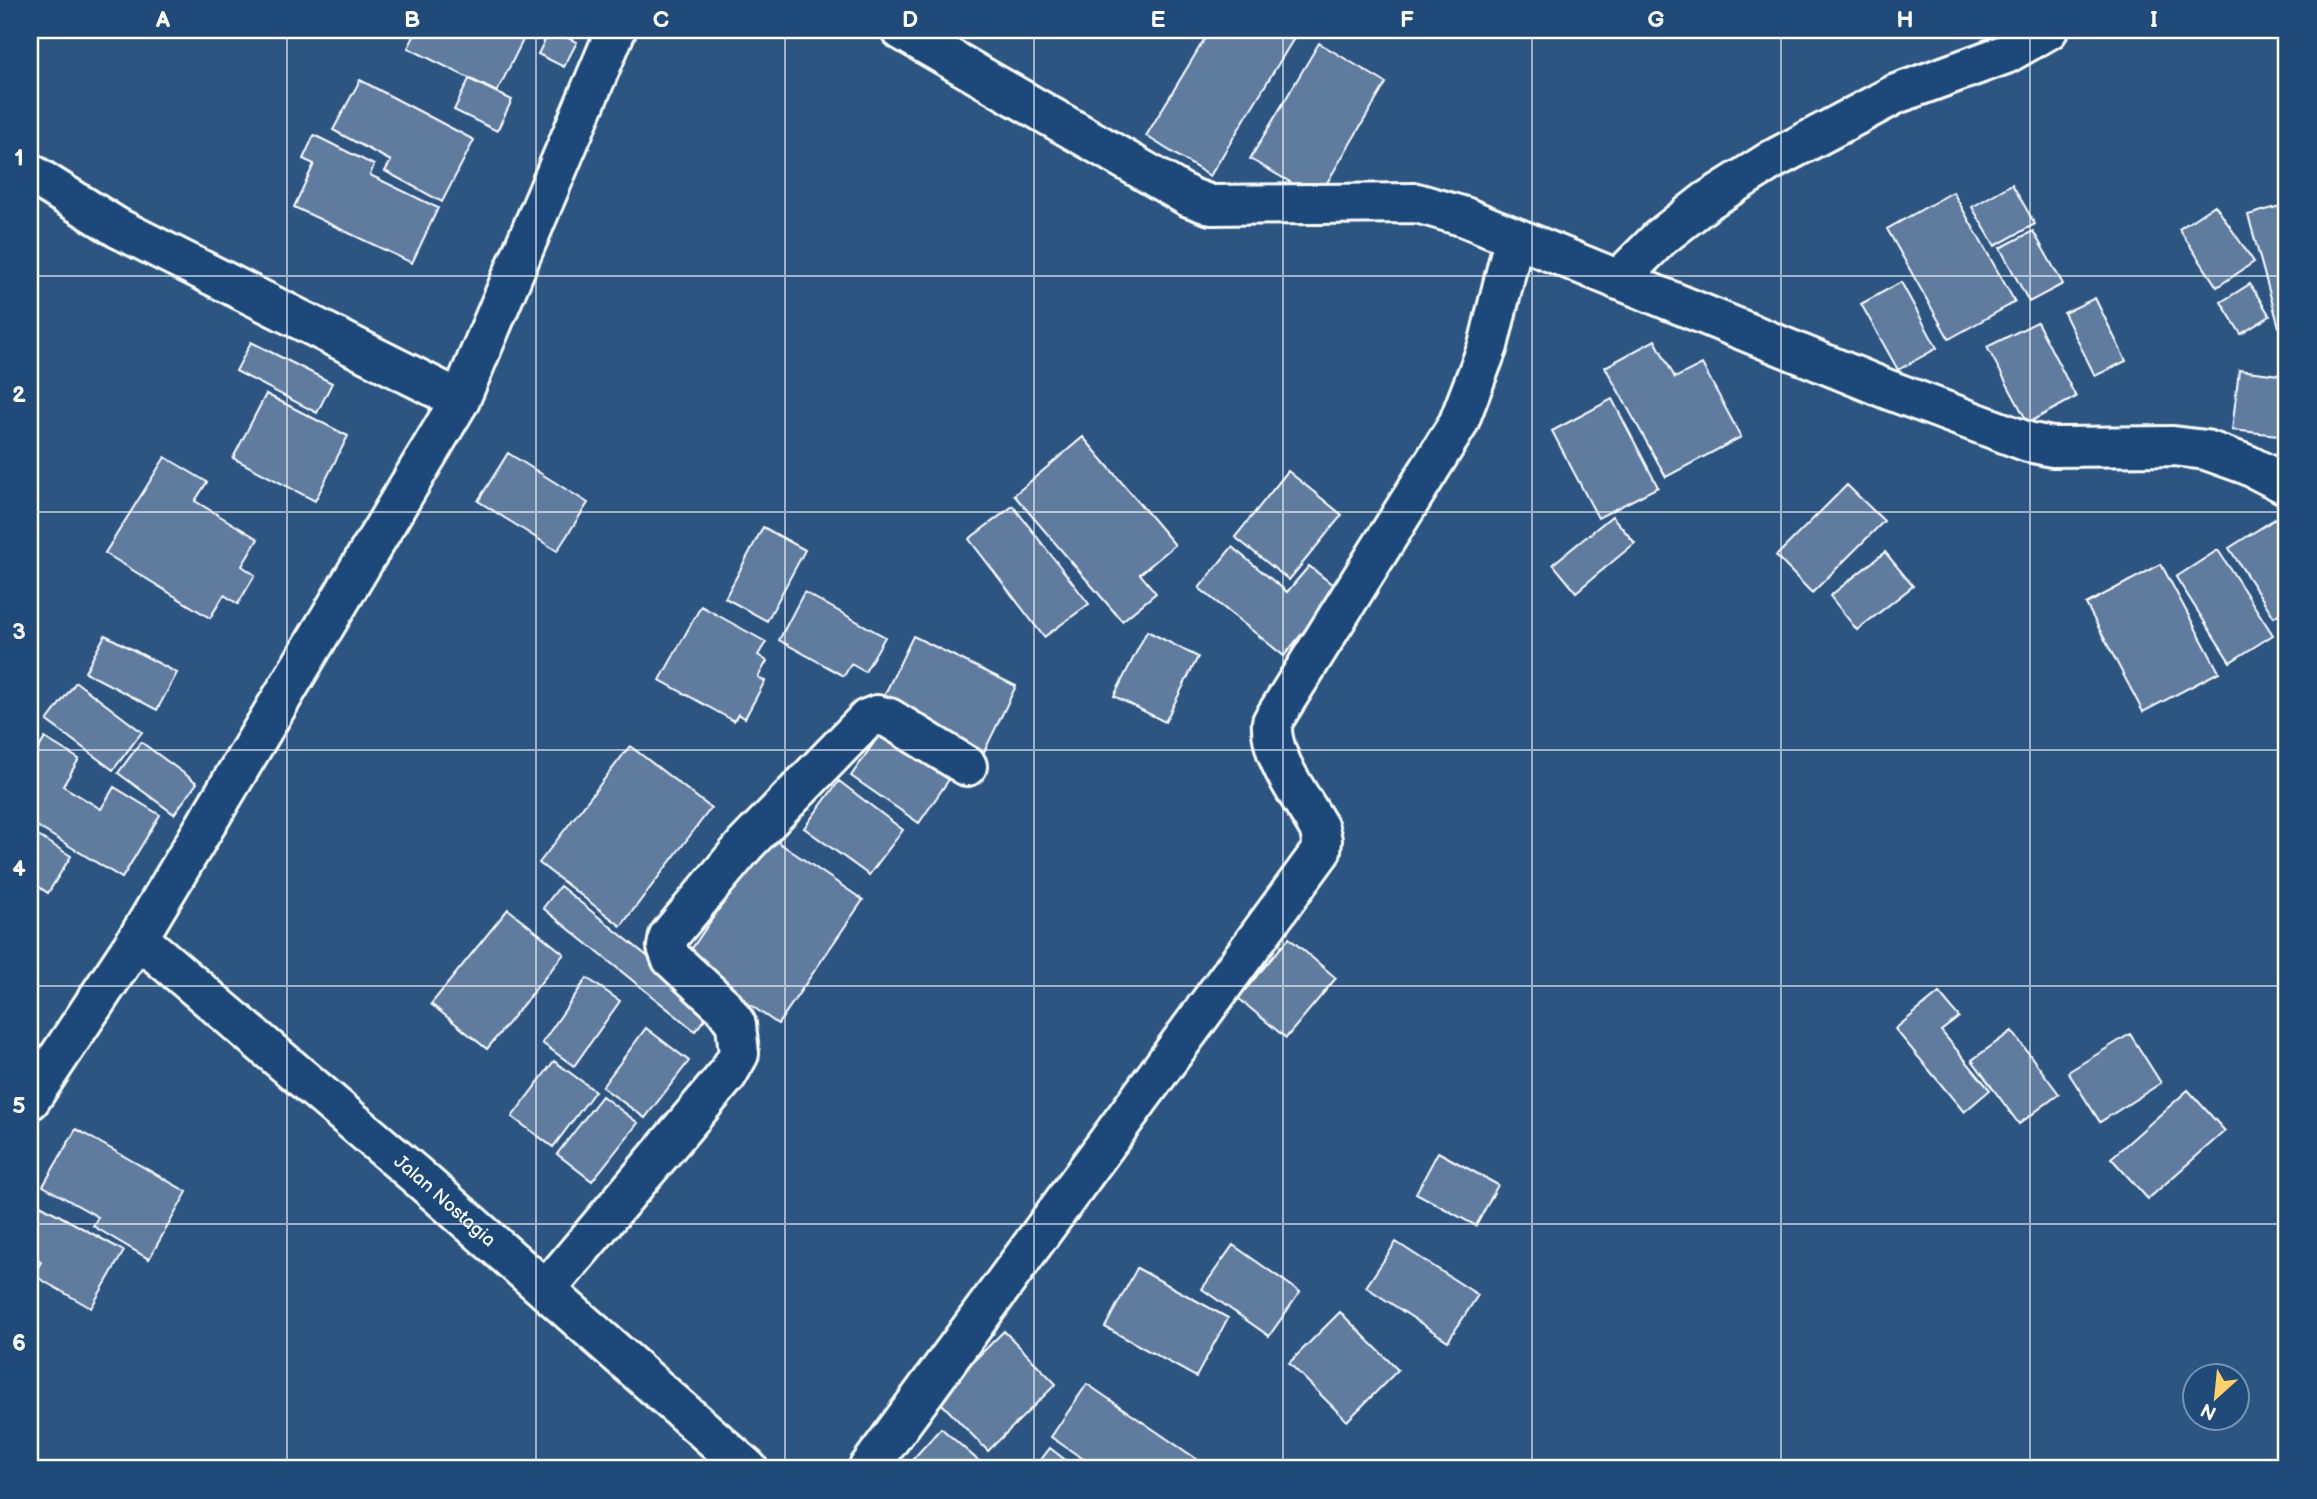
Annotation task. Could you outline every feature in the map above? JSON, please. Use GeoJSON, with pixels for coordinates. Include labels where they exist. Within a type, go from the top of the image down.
{"type":"FeatureCollection","features":[{"type":"Feature","properties":{"kind":"street"},"geometry":{"type":"LineString","coordinates":[[30,1100],[138,938],[460,400],[616,30]]}},
{"type":"Feature","properties":{"kind":"street"},"geometry":{"type":"LineString","coordinates":[[901,30],[1189,197],[1211,205],[1417,203],[1465,217],[1889,390],[2028,442],[2052,447],[2173,446],[2206,450],[2248,465],[2287,485]]}},
{"type":"Feature","properties":{"kind":"street"},"geometry":{"type":"LineString","coordinates":[[1618,280],[1660,239],[1707,201],[1772,160],[1896,94],[2006,54],[2048,30]]}},
{"type":"Feature","properties":{"kind":"street"},"geometry":{"type":"LineString","coordinates":[[30,173],[118,228],[460,400]]}},
{"type":"Feature","properties":{"kind":"street"},"geometry":{"type":"LineString","coordinates":[[868,1469],[1321,851],[1319,828],[1275,751],[1271,736],[1272,722],[1458,424],[1489,346],[1514,239]]}},
{"type":"Feature","properties":{"kind":"street"},"geometry":{"type":"LineString","coordinates":[[546,1290],[727,1075],[739,1054],[736,1024],[723,1006],[671,958],[667,947],[668,936],[744,845],[867,719],[877,715],[889,718],[967,766]]}},
{"type":"Feature","properties":{"kind":"street","name":"Jalan Nostagia"},"geometry":{"type":"LineString","coordinates":[[138,938],[418,1177],[748,1469]]}},
{"type":"Feature","properties":{"kind":"building"},"geometry":{"type":"Polygon","coordinates":[[[417,30],[528,30],[497,92],[408,48],[417,30]]]}},
{"type":"Feature","properties":{"kind":"building"},"geometry":{"type":"Polygon","coordinates":[[[550,30],[577,42],[564,67],[538,54],[550,30]]]}},
{"type":"Feature","properties":{"kind":"building"},"geometry":{"type":"Polygon","coordinates":[[[1210,30],[1299,30],[1210,176],[1146,136],[1210,30]]]}},
{"type":"Feature","properties":{"kind":"building"},"geometry":{"type":"Polygon","coordinates":[[[1319,43],[1386,83],[1318,198],[1250,159],[1319,43]]]}},
{"type":"Feature","properties":{"kind":"building"},"geometry":{"type":"Polygon","coordinates":[[[469,79],[512,100],[497,131],[454,110],[469,79]]]}},
{"type":"Feature","properties":{"kind":"building"},"geometry":{"type":"Polygon","coordinates":[[[360,80],[474,140],[442,202],[385,171],[391,161],[333,130],[360,80]]]}},
{"type":"Feature","properties":{"kind":"building"},"geometry":{"type":"Polygon","coordinates":[[[314,135],[374,165],[370,175],[438,208],[412,263],[294,207],[314,164],[303,159],[314,135]]]}},
{"type":"Feature","properties":{"kind":"building"},"geometry":{"type":"Polygon","coordinates":[[[2012,184],[2035,224],[1995,246],[1972,207],[2012,184]]]}},
{"type":"Feature","properties":{"kind":"building"},"geometry":{"type":"Polygon","coordinates":[[[1953,192],[2015,302],[1949,339],[1887,229],[1953,192]]]}},
{"type":"Feature","properties":{"kind":"building"},"geometry":{"type":"Polygon","coordinates":[[[2287,204],[2287,325],[2279,327],[2248,215],[2287,204]]]}},
{"type":"Feature","properties":{"kind":"building"},"geometry":{"type":"Polygon","coordinates":[[[2215,205],[2254,262],[2217,287],[2179,229],[2215,205]]]}},
{"type":"Feature","properties":{"kind":"building"},"geometry":{"type":"Polygon","coordinates":[[[2033,231],[2063,284],[2029,302],[2000,248],[2033,231]]]}},
{"type":"Feature","properties":{"kind":"building"},"geometry":{"type":"Polygon","coordinates":[[[1901,282],[1937,348],[1898,370],[1861,304],[1901,282]]]}},
{"type":"Feature","properties":{"kind":"building"},"geometry":{"type":"Polygon","coordinates":[[[2250,284],[2270,316],[2241,334],[2221,302],[2250,284]]]}},
{"type":"Feature","properties":{"kind":"building"},"geometry":{"type":"Polygon","coordinates":[[[2095,298],[2126,361],[2095,376],[2064,313],[2095,298]]]}},
{"type":"Feature","properties":{"kind":"building"},"geometry":{"type":"Polygon","coordinates":[[[2037,322],[2076,397],[2028,423],[1987,347],[2037,322]]]}},
{"type":"Feature","properties":{"kind":"building"},"geometry":{"type":"Polygon","coordinates":[[[1655,340],[1675,378],[1702,364],[1741,437],[1666,477],[1605,367],[1655,340]]]}},
{"type":"Feature","properties":{"kind":"building"},"geometry":{"type":"Polygon","coordinates":[[[251,342],[332,383],[317,413],[236,371],[251,342]]]}},
{"type":"Feature","properties":{"kind":"building"},"geometry":{"type":"Polygon","coordinates":[[[2239,370],[2287,376],[2287,436],[2232,430],[2239,370]]]}},
{"type":"Feature","properties":{"kind":"building"},"geometry":{"type":"Polygon","coordinates":[[[266,394],[348,436],[315,501],[233,458],[266,394]]]}},
{"type":"Feature","properties":{"kind":"building"},"geometry":{"type":"Polygon","coordinates":[[[1612,399],[1658,487],[1598,518],[1552,431],[1612,399]]]}},
{"type":"Feature","properties":{"kind":"building"},"geometry":{"type":"Polygon","coordinates":[[[1083,437],[1175,545],[1140,574],[1156,593],[1122,621],[1014,495],[1083,437]]]}},
{"type":"Feature","properties":{"kind":"building"},"geometry":{"type":"Polygon","coordinates":[[[508,453],[588,503],[557,551],[478,501],[508,453]]]}},
{"type":"Feature","properties":{"kind":"building"},"geometry":{"type":"Polygon","coordinates":[[[165,457],[207,482],[195,501],[258,539],[242,566],[255,575],[238,604],[224,595],[210,618],[105,553],[165,457]]]}},
{"type":"Feature","properties":{"kind":"building"},"geometry":{"type":"Polygon","coordinates":[[[1288,471],[1342,515],[1289,580],[1235,537],[1288,471]]]}},
{"type":"Feature","properties":{"kind":"building"},"geometry":{"type":"Polygon","coordinates":[[[1847,485],[1884,521],[1812,593],[1776,556],[1847,485]]]}},
{"type":"Feature","properties":{"kind":"building"},"geometry":{"type":"Polygon","coordinates":[[[1013,506],[1089,604],[1044,637],[969,539],[1013,506]]]}},
{"type":"Feature","properties":{"kind":"building"},"geometry":{"type":"Polygon","coordinates":[[[1612,516],[1635,543],[1576,592],[1553,564],[1612,516]]]}},
{"type":"Feature","properties":{"kind":"building"},"geometry":{"type":"Polygon","coordinates":[[[2275,519],[2287,538],[2287,608],[2274,617],[2229,548],[2275,519]]]}},
{"type":"Feature","properties":{"kind":"building"},"geometry":{"type":"Polygon","coordinates":[[[763,527],[805,550],[767,621],[725,598],[763,527]]]}},
{"type":"Feature","properties":{"kind":"building"},"geometry":{"type":"Polygon","coordinates":[[[1232,547],[1287,592],[1309,566],[1338,589],[1284,656],[1199,588],[1232,547]]]}},
{"type":"Feature","properties":{"kind":"building"},"geometry":{"type":"Polygon","coordinates":[[[2218,550],[2273,635],[2230,662],[2176,577],[2218,550]]]}},
{"type":"Feature","properties":{"kind":"building"},"geometry":{"type":"Polygon","coordinates":[[[1885,552],[1913,586],[1857,630],[1830,596],[1885,552]]]}},
{"type":"Feature","properties":{"kind":"building"},"geometry":{"type":"Polygon","coordinates":[[[2161,564],[2219,672],[2143,712],[2086,604],[2161,564]]]}},
{"type":"Feature","properties":{"kind":"building"},"geometry":{"type":"Polygon","coordinates":[[[804,592],[885,637],[865,672],[851,664],[844,676],[779,640],[804,592]]]}},
{"type":"Feature","properties":{"kind":"building"},"geometry":{"type":"Polygon","coordinates":[[[701,606],[766,642],[758,655],[767,661],[758,677],[765,681],[745,718],[738,714],[734,721],[660,680],[701,606]]]}},
{"type":"Feature","properties":{"kind":"building"},"geometry":{"type":"Polygon","coordinates":[[[1147,631],[1198,657],[1165,722],[1114,696],[1147,631]]]}},
{"type":"Feature","properties":{"kind":"building"},"geometry":{"type":"Polygon","coordinates":[[[105,635],[177,673],[157,710],[85,672],[105,635]]]}},
{"type":"Feature","properties":{"kind":"building"},"geometry":{"type":"Polygon","coordinates":[[[913,636],[1016,686],[984,752],[881,702],[913,636]]]}},
{"type":"Feature","properties":{"kind":"building"},"geometry":{"type":"Polygon","coordinates":[[[76,682],[142,732],[113,770],[47,721],[76,682]]]}},
{"type":"Feature","properties":{"kind":"building"},"geometry":{"type":"Polygon","coordinates":[[[882,731],[950,778],[919,823],[851,776],[882,731]]]}},
{"type":"Feature","properties":{"kind":"building"},"geometry":{"type":"Polygon","coordinates":[[[45,738],[79,759],[63,786],[101,809],[114,787],[160,815],[122,878],[30,822],[30,763],[45,738]]]}},
{"type":"Feature","properties":{"kind":"building"},"geometry":{"type":"Polygon","coordinates":[[[141,742],[197,783],[174,814],[118,773],[141,742]]]}},
{"type":"Feature","properties":{"kind":"building"},"geometry":{"type":"Polygon","coordinates":[[[630,746],[711,808],[621,926],[539,863],[630,746]]]}},
{"type":"Feature","properties":{"kind":"building"},"geometry":{"type":"Polygon","coordinates":[[[839,781],[903,830],[869,875],[804,828],[839,781]]]}},
{"type":"Feature","properties":{"kind":"building"},"geometry":{"type":"Polygon","coordinates":[[[30,831],[71,856],[48,893],[30,881],[30,831]]]}},
{"type":"Feature","properties":{"kind":"building"},"geometry":{"type":"Polygon","coordinates":[[[769,836],[863,900],[778,1024],[684,960],[769,836]]]}},
{"type":"Feature","properties":{"kind":"building"},"geometry":{"type":"Polygon","coordinates":[[[560,886],[713,1009],[695,1031],[543,908],[560,886]]]}},
{"type":"Feature","properties":{"kind":"building"},"geometry":{"type":"Polygon","coordinates":[[[508,909],[564,954],[487,1049],[431,1004],[508,909]]]}},
{"type":"Feature","properties":{"kind":"building"},"geometry":{"type":"Polygon","coordinates":[[[1289,938],[1336,978],[1286,1038],[1238,998],[1289,938]]]}},
{"type":"Feature","properties":{"kind":"building"},"geometry":{"type":"Polygon","coordinates":[[[587,978],[620,1001],[574,1066],[542,1043],[587,978]]]}},
{"type":"Feature","properties":{"kind":"building"},"geometry":{"type":"Polygon","coordinates":[[[1939,993],[1959,1017],[1941,1031],[1990,1090],[1964,1112],[1895,1029],[1939,993]]]}},
{"type":"Feature","properties":{"kind":"building"},"geometry":{"type":"Polygon","coordinates":[[[646,1028],[689,1061],[645,1118],[602,1087],[646,1028]]]}},
{"type":"Feature","properties":{"kind":"building"},"geometry":{"type":"Polygon","coordinates":[[[2012,1031],[2059,1094],[2019,1124],[1972,1060],[2012,1031]]]}},
{"type":"Feature","properties":{"kind":"building"},"geometry":{"type":"Polygon","coordinates":[[[2130,1034],[2161,1083],[2100,1122],[2068,1072],[2130,1034]]]}},
{"type":"Feature","properties":{"kind":"building"},"geometry":{"type":"Polygon","coordinates":[[[554,1061],[595,1091],[553,1147],[512,1117],[554,1061]]]}},
{"type":"Feature","properties":{"kind":"building"},"geometry":{"type":"Polygon","coordinates":[[[2188,1090],[2225,1131],[2148,1199],[2111,1158],[2188,1090]]]}},
{"type":"Feature","properties":{"kind":"building"},"geometry":{"type":"Polygon","coordinates":[[[602,1096],[638,1123],[592,1181],[557,1154],[602,1096]]]}},
{"type":"Feature","properties":{"kind":"building"},"geometry":{"type":"Polygon","coordinates":[[[76,1129],[187,1192],[149,1259],[93,1226],[98,1217],[43,1186],[76,1129]]]}},
{"type":"Feature","properties":{"kind":"building"},"geometry":{"type":"Polygon","coordinates":[[[1438,1152],[1498,1185],[1476,1226],[1416,1193],[1438,1152]]]}},
{"type":"Feature","properties":{"kind":"building"},"geometry":{"type":"Polygon","coordinates":[[[31,1200],[124,1251],[91,1308],[33,1275],[41,1262],[30,1256],[31,1200]]]}},
{"type":"Feature","properties":{"kind":"building"},"geometry":{"type":"Polygon","coordinates":[[[1396,1242],[1478,1295],[1448,1341],[1366,1287],[1396,1242]]]}},
{"type":"Feature","properties":{"kind":"building"},"geometry":{"type":"Polygon","coordinates":[[[1233,1245],[1300,1292],[1269,1336],[1202,1289],[1233,1245]]]}},
{"type":"Feature","properties":{"kind":"building"},"geometry":{"type":"Polygon","coordinates":[[[1137,1268],[1228,1318],[1196,1377],[1105,1327],[1137,1268]]]}},
{"type":"Feature","properties":{"kind":"building"},"geometry":{"type":"Polygon","coordinates":[[[1340,1312],[1398,1370],[1347,1421],[1289,1363],[1340,1312]]]}},
{"type":"Feature","properties":{"kind":"building"},"geometry":{"type":"Polygon","coordinates":[[[1004,1331],[1056,1384],[988,1451],[936,1398],[1004,1331]]]}},
{"type":"Feature","properties":{"kind":"building"},"geometry":{"type":"Polygon","coordinates":[[[1087,1384],[1201,1462],[1196,1469],[1098,1469],[1051,1437],[1087,1384]]]}},
{"type":"Feature","properties":{"kind":"building"},"geometry":{"type":"Polygon","coordinates":[[[941,1428],[988,1469],[904,1469],[941,1428]]]}},
{"type":"Feature","properties":{"kind":"building"},"geometry":{"type":"Polygon","coordinates":[[[1050,1448],[1077,1469],[1034,1469],[1050,1448]]]}}]}
